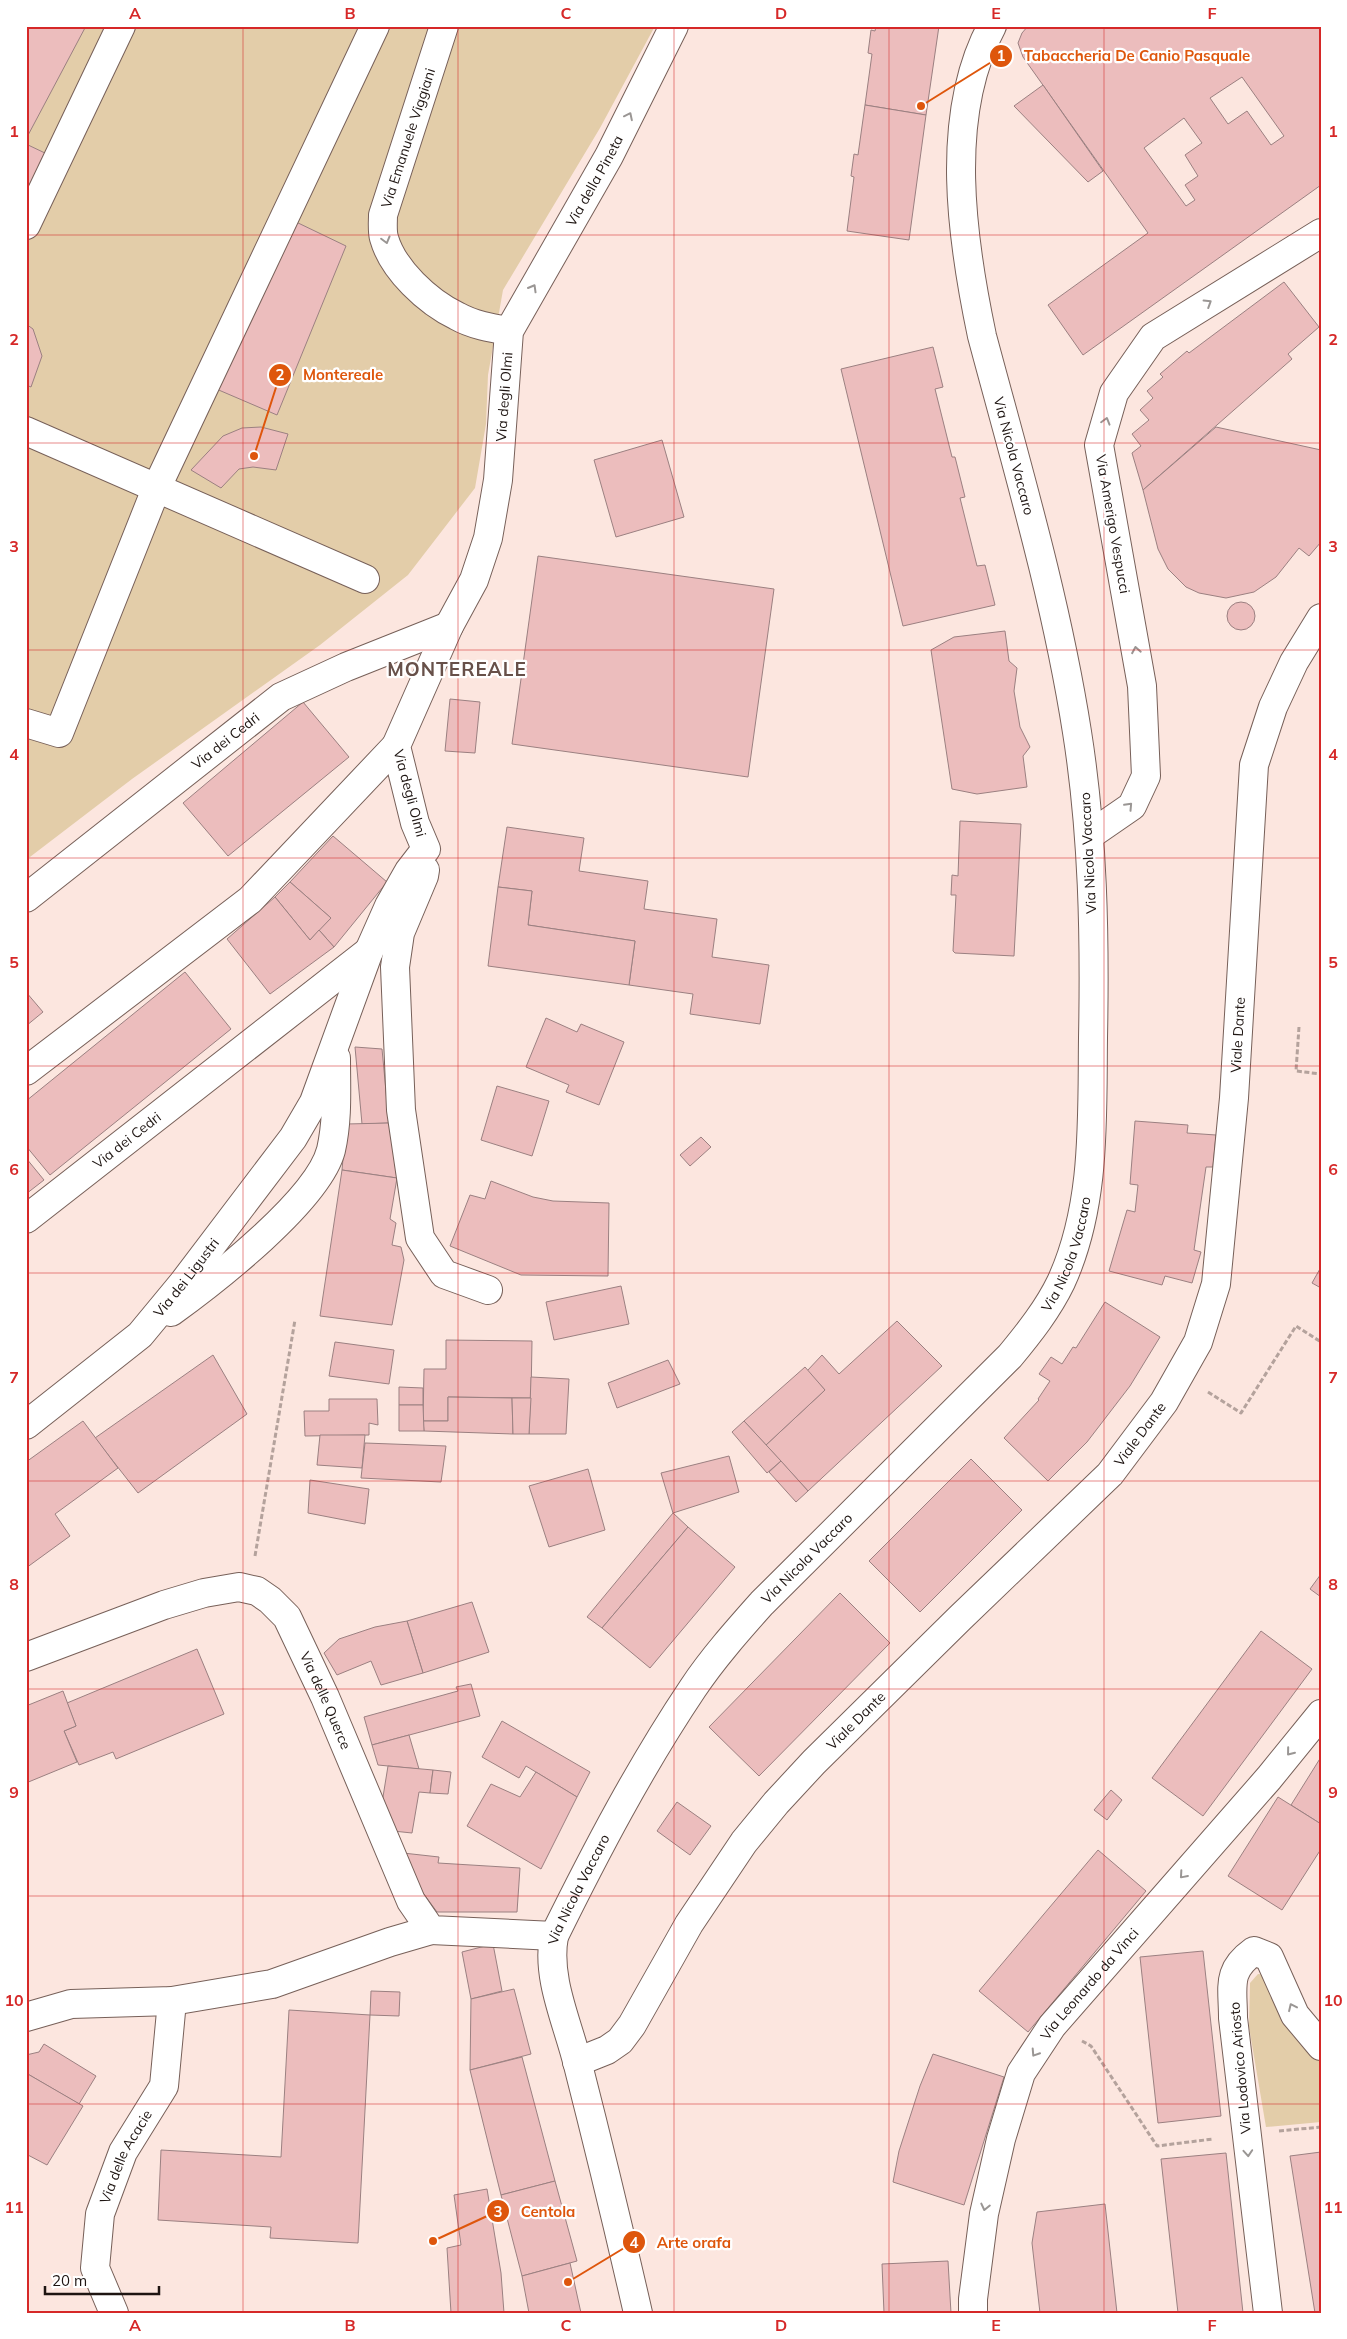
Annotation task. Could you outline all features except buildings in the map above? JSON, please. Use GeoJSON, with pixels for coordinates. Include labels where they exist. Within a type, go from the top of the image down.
{"type":"FeatureCollection","features":[{"type":"Feature","properties":{"kind":"street"},"geometry":{"type":"LineString","coordinates":[[26,225],[121,26]]}},
{"type":"Feature","properties":{"kind":"street"},"geometry":{"type":"LineString","coordinates":[[26,723],[59,733],[156,489],[374,26]]}},
{"type":"Feature","properties":{"kind":"street","name":"Via Emanuele Viggiani"},"geometry":{"type":"LineString","coordinates":[[444,26],[383,215],[383,237],[390,254],[407,276],[430,298],[457,316],[482,326],[509,331]]}},
{"type":"Feature","properties":{"kind":"street","name":"Via della Pineta"},"geometry":{"type":"LineString","coordinates":[[509,331],[609,156],[674,26]]}},
{"type":"Feature","properties":{"kind":"street","name":"Via Nicola Vaccaro"},"geometry":{"type":"LineString","coordinates":[[638,2313],[577,2062],[554,1977],[550,1954],[554,1936],[605,1836],[658,1743],[694,1687],[728,1641],[805,1558],[1010,1356],[1030,1332],[1060,1284],[1073,1253],[1082,1221],[1092,1125],[1094,1016],[1090,835],[1077,733],[1063,652],[982,336],[972,289],[961,206],[963,138],[969,91],[984,41],[992,26]]}},
{"type":"Feature","properties":{"kind":"street","name":"Via Amerigo Vespucci"},"geometry":{"type":"LineString","coordinates":[[1090,835],[1132,806],[1146,776],[1142,686],[1099,445],[1114,393],[1153,337],[1321,233]]}},
{"type":"Feature","properties":{"kind":"street","name":"Via degli Olmi"},"geometry":{"type":"LineString","coordinates":[[314,1102],[368,951],[389,906],[409,871],[426,849],[415,823],[396,746],[449,626],[474,580],[488,538],[498,480],[509,331]]}},
{"type":"Feature","properties":{"kind":"street"},"geometry":{"type":"LineString","coordinates":[[26,431],[365,579]]}},
{"type":"Feature","properties":{"kind":"street","name":"Viale Dante"},"geometry":{"type":"LineString","coordinates":[[577,2062],[607,2050],[620,2042],[632,2025],[689,1924],[744,1842],[776,1803],[814,1762],[953,1624],[1110,1474],[1164,1402],[1198,1342],[1216,1284],[1234,1098],[1254,765],[1273,707],[1294,662],[1321,618]]}},
{"type":"Feature","properties":{"kind":"street","name":"Via dei Cedri"},"geometry":{"type":"LineString","coordinates":[[26,898],[281,696],[346,666],[449,626]]}},
{"type":"Feature","properties":{"kind":"street"},"geometry":{"type":"LineString","coordinates":[[26,1071],[250,900],[396,746]]}},
{"type":"Feature","properties":{"kind":"street"},"geometry":{"type":"LineString","coordinates":[[426,849],[424,876],[400,933],[395,967],[401,1110],[420,1238],[444,1274],[488,1290]]}},
{"type":"Feature","properties":{"kind":"street","name":"Via dei Cedri"},"geometry":{"type":"LineString","coordinates":[[26,1219],[368,951]]}},
{"type":"Feature","properties":{"kind":"street"},"geometry":{"type":"LineString","coordinates":[[140,1335],[206,1287],[249,1250],[283,1216],[322,1170],[330,1151],[337,1116],[335,1042]]}},
{"type":"Feature","properties":{"kind":"street","name":"Via dei Ligustri"},"geometry":{"type":"LineString","coordinates":[[26,1425],[140,1335],[184,1283],[293,1138],[314,1102]]}},
{"type":"Feature","properties":{"kind":"street","name":"Via delle Querce"},"geometry":{"type":"LineString","coordinates":[[26,1657],[164,1605],[196,1595],[239,1587],[257,1591],[270,1600],[287,1617],[325,1696],[411,1901],[431,1930]]}},
{"type":"Feature","properties":{"kind":"street","name":"Via Leonardo da Vinci"},"geometry":{"type":"LineString","coordinates":[[973,2313],[973,2299],[984,2214],[1001,2139],[1021,2073],[1052,2026],[1269,1778],[1321,1714]]}},
{"type":"Feature","properties":{"kind":"street"},"geometry":{"type":"LineString","coordinates":[[26,2017],[71,2004],[172,2001],[272,1984],[390,1942],[431,1930],[554,1936]]}},
{"type":"Feature","properties":{"kind":"street","name":"Via Lodovico Ariosto"},"geometry":{"type":"LineString","coordinates":[[1268,2313],[1233,2018],[1234,1975],[1240,1962],[1254,1951],[1269,1957],[1295,2015],[1321,2046]]}},
{"type":"Feature","properties":{"kind":"street","name":"Via delle Acacie"},"geometry":{"type":"LineString","coordinates":[[114,2313],[95,2268],[100,2214],[123,2152],[164,2086],[172,2001]]}},
{"type":"Feature","properties":{"kind":"path"},"geometry":{"type":"LineString","coordinates":[[1300,1027],[1296,1071],[1321,1074]]}},
{"type":"Feature","properties":{"kind":"path"},"geometry":{"type":"LineString","coordinates":[[254,1559],[295,1320]]}},
{"type":"Feature","properties":{"kind":"path"},"geometry":{"type":"LineString","coordinates":[[1180,1374],[1241,1413],[1296,1326],[1321,1342]]}},
{"type":"Feature","properties":{"kind":"path"},"geometry":{"type":"LineString","coordinates":[[1052,2026],[1091,2046],[1157,2146],[1321,2127]]}},
{"type":"Feature","properties":{"kind":"shaded area"},"geometry":{"type":"Polygon","coordinates":[[[26,26],[655,26],[600,128],[503,290],[488,375],[486,424],[475,488],[408,575],[320,645],[132,779],[26,860],[26,26]]]}},
{"type":"Feature","properties":{"kind":"shaded area"},"geometry":{"type":"Polygon","coordinates":[[[1258,1974],[1266,1975],[1321,2055],[1321,2122],[1266,2127],[1249,2027],[1250,1983],[1258,1974]]]}},
{"type":"Feature","properties":{"kind":"place","name":"Tabaccheria De Canio Pasquale"},"geometry":{"type":"Point","coordinates":[921,106]}},
{"type":"Feature","properties":{"kind":"place","name":"Montereale"},"geometry":{"type":"Point","coordinates":[254,456]}},
{"type":"Feature","properties":{"kind":"place","name":"Centola"},"geometry":{"type":"Point","coordinates":[433,2241]}},
{"type":"Feature","properties":{"kind":"place","name":"Arte orafa"},"geometry":{"type":"Point","coordinates":[568,2282]}},
{"type":"Feature","properties":{"kind":"district","name":"MONTEREALE"},"geometry":{"type":"Point","coordinates":[457,669]}}]}
